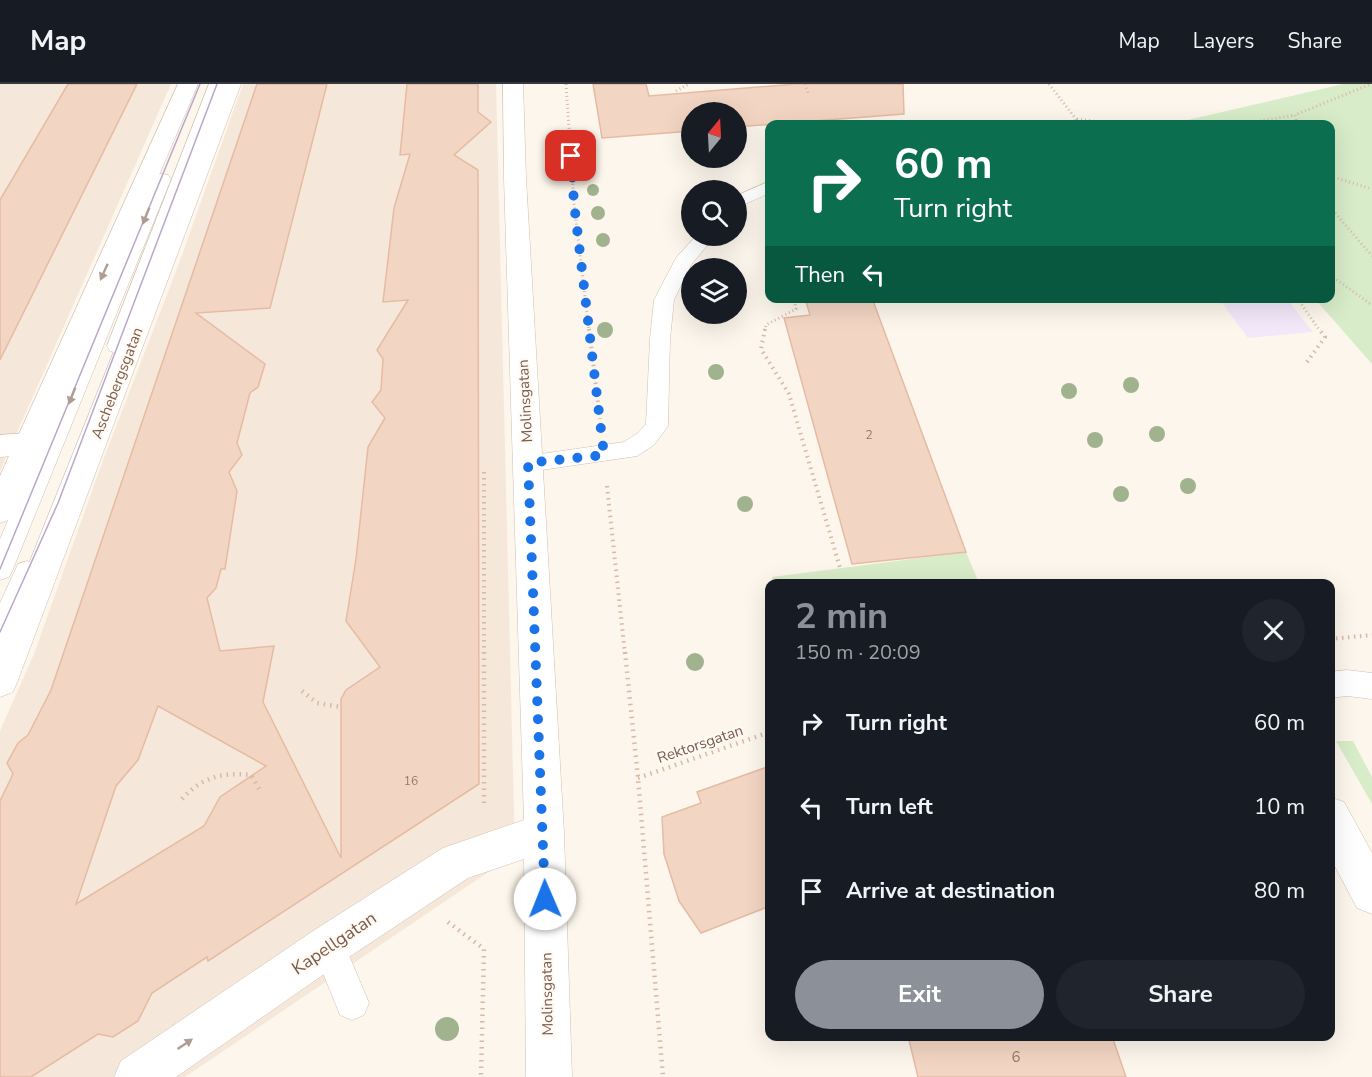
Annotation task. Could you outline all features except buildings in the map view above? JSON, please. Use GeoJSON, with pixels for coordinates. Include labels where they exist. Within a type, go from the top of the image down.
{"type":"FeatureCollection","features":[{"type":"Feature","properties":{"kind":"street"},"geometry":{"type":"LineString","coordinates":[[0,510],[14,445],[188,84]]}},
{"type":"Feature","properties":{"kind":"street","name":"Aschebergsgatan"},"geometry":{"type":"LineString","coordinates":[[0,680],[231,84]]}},
{"type":"Feature","properties":{"kind":"street","name":"Molinsgatan"},"geometry":{"type":"LineString","coordinates":[[513,84],[544,832],[549,1077]]}},
{"type":"Feature","properties":{"kind":"street"},"geometry":{"type":"LineString","coordinates":[[1335,825],[1372,893]]}},
{"type":"Feature","properties":{"kind":"street","name":"Kapellgatan"},"geometry":{"type":"LineString","coordinates":[[137,1077],[328,946],[456,862],[544,832]]}},
{"type":"Feature","properties":{"kind":"lane"},"geometry":{"type":"LineString","coordinates":[[0,569],[200,84]]}},
{"type":"Feature","properties":{"kind":"lane"},"geometry":{"type":"LineString","coordinates":[[0,632],[58,503],[217,84]]}},
{"type":"Feature","properties":{"kind":"lane"},"geometry":{"type":"LineString","coordinates":[[747,198],[765,188]]}},
{"type":"Feature","properties":{"kind":"lane"},"geometry":{"type":"LineString","coordinates":[[528,463],[630,450],[646,439],[657,426],[660,339],[664,300],[683,262],[697,246]]}},
{"type":"Feature","properties":{"kind":"lane"},"geometry":{"type":"LineString","coordinates":[[1335,685],[1372,686]]}},
{"type":"Feature","properties":{"kind":"lane"},"geometry":{"type":"LineString","coordinates":[[328,946],[352,1003]]}},
{"type":"Feature","properties":{"kind":"path"},"geometry":{"type":"LineString","coordinates":[[566,84],[574,203],[604,455],[638,778],[663,1077]]}},
{"type":"Feature","properties":{"kind":"path"},"geometry":{"type":"LineString","coordinates":[[676,91],[689,84]]}},
{"type":"Feature","properties":{"kind":"path"},"geometry":{"type":"LineString","coordinates":[[805,84],[809,95]]}},
{"type":"Feature","properties":{"kind":"path"},"geometry":{"type":"LineString","coordinates":[[1049,84],[1076,119],[1084,120]]}},
{"type":"Feature","properties":{"kind":"path"},"geometry":{"type":"LineString","coordinates":[[1266,120],[1294,115],[1371,84]]}},
{"type":"Feature","properties":{"kind":"path"},"geometry":{"type":"LineString","coordinates":[[1294,115],[1296,120]]}},
{"type":"Feature","properties":{"kind":"path"},"geometry":{"type":"LineString","coordinates":[[1335,178],[1372,189]]}},
{"type":"Feature","properties":{"kind":"path"},"geometry":{"type":"LineString","coordinates":[[1335,213],[1372,256]]}},
{"type":"Feature","properties":{"kind":"path"},"geometry":{"type":"LineString","coordinates":[[1335,279],[1372,305]]}},
{"type":"Feature","properties":{"kind":"path"},"geometry":{"type":"LineString","coordinates":[[795,303],[796,309],[766,326],[761,349],[789,394],[840,568]]}},
{"type":"Feature","properties":{"kind":"path"},"geometry":{"type":"LineString","coordinates":[[1301,303],[1325,336],[1307,363]]}},
{"type":"Feature","properties":{"kind":"path"},"geometry":{"type":"LineString","coordinates":[[480,812],[484,805],[481,718],[484,469]]}},
{"type":"Feature","properties":{"kind":"path"},"geometry":{"type":"LineString","coordinates":[[1335,639],[1372,635]]}},
{"type":"Feature","properties":{"kind":"path"},"geometry":{"type":"LineString","coordinates":[[302,691],[317,703],[341,707]]}},
{"type":"Feature","properties":{"kind":"path","name":"Rektorsgatan"},"geometry":{"type":"LineString","coordinates":[[638,778],[765,734]]}},
{"type":"Feature","properties":{"kind":"path"},"geometry":{"type":"LineString","coordinates":[[182,799],[193,785],[225,772],[251,775],[261,792]]}},
{"type":"Feature","properties":{"kind":"shaded area"},"geometry":{"type":"Polygon","coordinates":[[[0,84],[171,84],[0,471],[0,84]]]}},
{"type":"Feature","properties":{"kind":"shaded area"},"geometry":{"type":"Polygon","coordinates":[[[243,84],[496,84],[515,854],[185,1077],[0,1077],[0,731],[34,654],[102,463],[178,266],[243,84]]]}},
{"type":"Feature","properties":{"kind":"shaded area"},"geometry":{"type":"Polygon","coordinates":[[[1222,303],[1290,303],[1313,332],[1248,338],[1222,303]]]}},
{"type":"Feature","properties":{"kind":"green space"},"geometry":{"type":"Polygon","coordinates":[[[1343,84],[1372,84],[1372,364],[1319,303],[1335,303],[1335,120],[1187,120],[1343,84]]]}},
{"type":"Feature","properties":{"kind":"green space"},"geometry":{"type":"Polygon","coordinates":[[[966,552],[977,579],[772,579],[772,577],[966,552]]]}},
{"type":"Feature","properties":{"kind":"green space"},"geometry":{"type":"Polygon","coordinates":[[[1336,741],[1353,741],[1372,777],[1372,804],[1336,741]]]}},
{"type":"Feature","properties":{"kind":"tram line"},"geometry":{"type":"LineString","coordinates":[[0,569],[200,84]]}},
{"type":"Feature","properties":{"kind":"tram line"},"geometry":{"type":"LineString","coordinates":[[0,632],[58,503],[217,84]]}},
{"type":"Feature","properties":{"kind":"route"},"geometry":{"type":"LineString","coordinates":[[545,899],[528,463],[604,455],[574,203],[571,156]]}}]}
